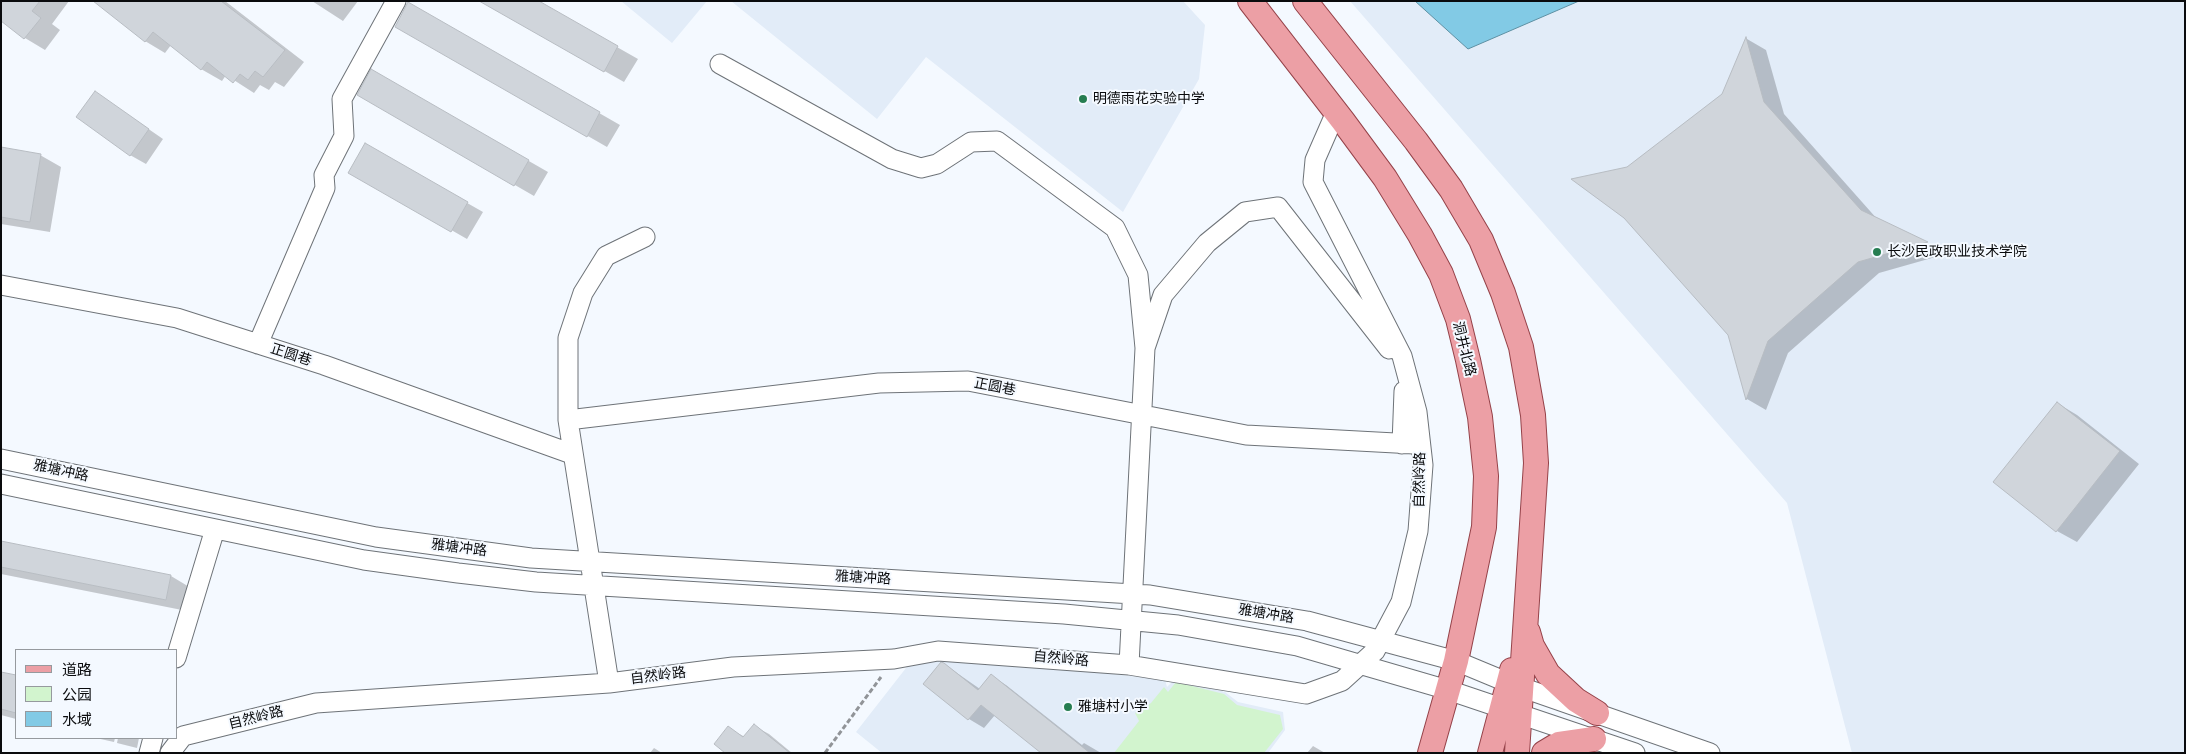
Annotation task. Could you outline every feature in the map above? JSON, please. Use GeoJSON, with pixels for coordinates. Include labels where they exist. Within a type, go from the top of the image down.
{"type":"FeatureCollection","features":[{"type":"Feature","properties":{"kind":"main road","name":"洞井北路"},"geometry":{"type":"LineString","coordinates":[[1250,1],[1385,178],[1437,266],[1458,319],[1480,417],[1486,476],[1484,527],[1456,661],[1433,748]]}},
{"type":"Feature","properties":{"kind":"main road"},"geometry":{"type":"LineString","coordinates":[[1305,1],[1416,141],[1451,190],[1481,240],[1503,293],[1521,347],[1533,416],[1536,463],[1525,621],[1511,711],[1517,753]]}},
{"type":"Feature","properties":{"kind":"main road"},"geometry":{"type":"LineString","coordinates":[[1525,621],[1532,646],[1548,674],[1576,700],[1597,713]]}},
{"type":"Feature","properties":{"kind":"main road"},"geometry":{"type":"LineString","coordinates":[[1490,753],[1511,711]]}},
{"type":"Feature","properties":{"kind":"main road"},"geometry":{"type":"LineString","coordinates":[[1544,753],[1559,744],[1594,739]]}},
{"type":"Feature","properties":{"kind":"street"},"geometry":{"type":"LineString","coordinates":[[258,344],[325,188],[324,175],[344,136],[342,99],[396,1]]}},
{"type":"Feature","properties":{"kind":"street"},"geometry":{"type":"LineString","coordinates":[[720,64],[892,159],[920,168],[937,164],[954,155],[971,142],[997,141],[1114,228],[1138,275],[1145,348],[1129,665]]}},
{"type":"Feature","properties":{"kind":"street","name":"自然岭路"},"geometry":{"type":"LineString","coordinates":[[170,753],[183,736],[316,703],[609,683],[733,667],[894,659],[938,651],[1129,665],[1306,694],[1342,680],[1375,651],[1401,602],[1418,531],[1423,466],[1412,444],[1417,412],[1402,356],[1313,182],[1314,160],[1336,112]]}},
{"type":"Feature","properties":{"kind":"street"},"geometry":{"type":"LineString","coordinates":[[1145,348],[1163,295],[1208,244],[1245,212],[1278,207],[1394,355],[1406,396],[1412,444]]}},
{"type":"Feature","properties":{"kind":"street"},"geometry":{"type":"LineString","coordinates":[[609,683],[572,454],[568,420],[568,338],[583,293],[606,256],[645,237]]}},
{"type":"Feature","properties":{"kind":"street","name":"正圆巷"},"geometry":{"type":"LineString","coordinates":[[1,285],[176,318],[324,365],[572,454]]}},
{"type":"Feature","properties":{"kind":"street","name":"正圆巷"},"geometry":{"type":"LineString","coordinates":[[568,420],[879,383],[968,382],[1246,435],[1412,444]]}},
{"type":"Feature","properties":{"kind":"street","name":"雅塘冲路"},"geometry":{"type":"LineString","coordinates":[[1,459],[376,537],[531,558],[1132,594],[1307,621],[1456,661],[1515,685],[1710,753]]}},
{"type":"Feature","properties":{"kind":"street","name":"雅塘冲路"},"geometry":{"type":"LineString","coordinates":[[1,484],[364,560],[527,581],[1178,624],[1298,646],[1448,690],[1635,753]]}},
{"type":"Feature","properties":{"kind":"street"},"geometry":{"type":"LineString","coordinates":[[178,651],[214,529]]}},
{"type":"Feature","properties":{"kind":"street"},"geometry":{"type":"LineString","coordinates":[[149,753],[153,739]]}},
{"type":"Feature","properties":{"kind":"path"},"geometry":{"type":"LineString","coordinates":[[826,753],[894,659]]}},
{"type":"Feature","properties":{"kind":"shaded area"},"geometry":{"type":"Polygon","coordinates":[[[621,1],[707,1],[672,43],[621,1]]]}},
{"type":"Feature","properties":{"kind":"shaded area","name":"明德雨花实验中学"},"geometry":{"type":"Polygon","coordinates":[[[731,1],[1183,1],[1205,25],[1199,79],[1123,212],[926,57],[877,119],[731,1]]]}},
{"type":"Feature","properties":{"kind":"shaded area","name":"长沙民政职业技术学院"},"geometry":{"type":"Polygon","coordinates":[[[1350,1],[2185,1],[2185,753],[1852,753],[1787,503],[1350,1]]]}},
{"type":"Feature","properties":{"kind":"shaded area","name":"雅塘村小学"},"geometry":{"type":"Polygon","coordinates":[[[974,658],[1165,680],[1167,687],[1175,679],[1225,692],[1238,702],[1283,712],[1285,730],[1268,753],[882,753],[856,732],[913,659],[974,658]]]}},
{"type":"Feature","properties":{"kind":"green space"},"geometry":{"type":"Polygon","coordinates":[[[1176,682],[1224,694],[1237,705],[1280,715],[1283,729],[1264,753],[1114,753],[1139,721],[1135,713],[1151,703],[1164,687],[1168,692],[1176,682]]]}},
{"type":"Feature","properties":{"kind":"water"},"geometry":{"type":"Polygon","coordinates":[[[1415,1],[1579,1],[1468,49],[1415,1]]]}},
{"type":"Feature","properties":{"kind":"building"},"geometry":{"type":"Polygon","coordinates":[[[1,1],[40,1],[32,11],[41,18],[24,39],[1,21],[1,1]]]}},
{"type":"Feature","properties":{"kind":"building"},"geometry":{"type":"Polygon","coordinates":[[[93,1],[221,1],[285,50],[263,77],[255,71],[248,80],[240,74],[233,83],[207,62],[201,70],[153,32],[145,42],[93,1]]]}},
{"type":"Feature","properties":{"kind":"building"},"geometry":{"type":"Polygon","coordinates":[[[479,1],[539,1],[618,46],[604,72],[479,1]]]}},
{"type":"Feature","properties":{"kind":"building"},"geometry":{"type":"Polygon","coordinates":[[[408,2],[600,112],[587,137],[395,27],[408,2]]]}},
{"type":"Feature","properties":{"kind":"building"},"geometry":{"type":"Polygon","coordinates":[[[1746,37],[1764,102],[1861,210],[1928,242],[1858,262],[1768,341],[1746,400],[1728,335],[1624,218],[1571,179],[1627,167],[1722,94],[1746,37]]]}},
{"type":"Feature","properties":{"kind":"building"},"geometry":{"type":"Polygon","coordinates":[[[371,69],[529,160],[514,186],[357,95],[371,69]]]}},
{"type":"Feature","properties":{"kind":"building"},"geometry":{"type":"Polygon","coordinates":[[[95,91],[149,129],[130,156],[76,117],[95,91]]]}},
{"type":"Feature","properties":{"kind":"building"},"geometry":{"type":"Polygon","coordinates":[[[365,143],[468,202],[451,232],[348,173],[365,143]]]}},
{"type":"Feature","properties":{"kind":"building"},"geometry":{"type":"Polygon","coordinates":[[[1,147],[41,154],[30,222],[1,217],[1,147]]]}},
{"type":"Feature","properties":{"kind":"building"},"geometry":{"type":"Polygon","coordinates":[[[2057,402],[2120,451],[2056,532],[1993,482],[2057,402]]]}},
{"type":"Feature","properties":{"kind":"building"},"geometry":{"type":"Polygon","coordinates":[[[1,541],[171,575],[166,600],[1,567],[1,541]]]}},
{"type":"Feature","properties":{"kind":"building"},"geometry":{"type":"Polygon","coordinates":[[[941,662],[978,690],[991,674],[1090,753],[1041,753],[981,705],[968,720],[923,684],[941,662]]]}},
{"type":"Feature","properties":{"kind":"building"},"geometry":{"type":"Polygon","coordinates":[[[1,672],[15,675],[15,713],[1,709],[1,672]]]}},
{"type":"Feature","properties":{"kind":"building"},"geometry":{"type":"Polygon","coordinates":[[[754,724],[790,753],[725,753],[714,744],[728,726],[743,737],[754,724]]]}},
{"type":"Feature","properties":{"kind":"place","name":"明德雨花实验中学"},"geometry":{"type":"Point","coordinates":[1083,99]}},
{"type":"Feature","properties":{"kind":"place","name":"长沙民政职业技术学院"},"geometry":{"type":"Point","coordinates":[1877,252]}},
{"type":"Feature","properties":{"kind":"place","name":"雅塘村小学"},"geometry":{"type":"Point","coordinates":[1068,707]}}]}
